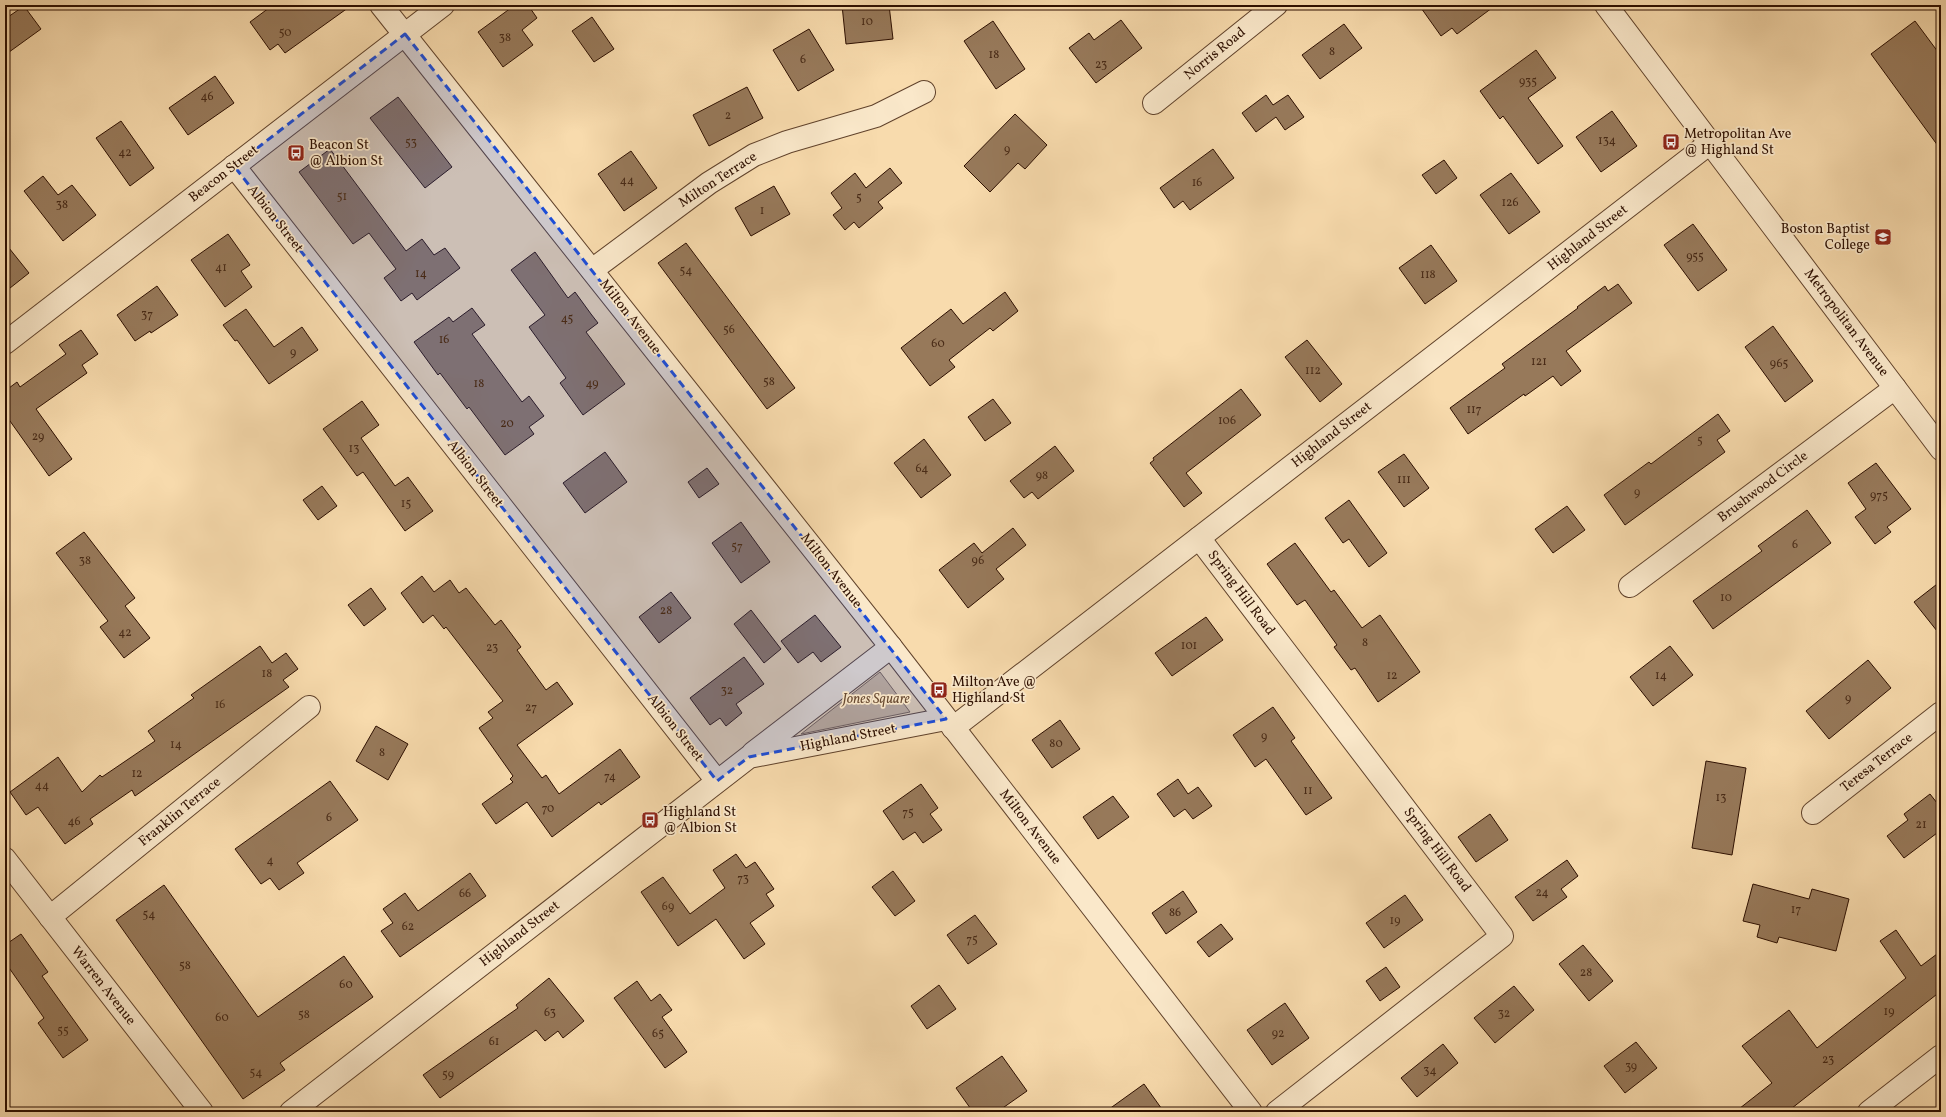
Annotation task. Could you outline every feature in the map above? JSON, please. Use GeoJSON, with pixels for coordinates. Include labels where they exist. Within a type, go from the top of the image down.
{"type":"FeatureCollection","features":[{"type":"Feature","properties":{"kind":"street","name":"Milton Avenue"},"geometry":{"type":"LineString","coordinates":[[381,5],[891,647],[1241,1108]]}},
{"type":"Feature","properties":{"kind":"street","name":"Beacon Street"},"geometry":{"type":"LineString","coordinates":[[5,343],[443,5]]}},
{"type":"Feature","properties":{"kind":"street","name":"Norris Road"},"geometry":{"type":"LineString","coordinates":[[1154,103],[1276,5]]}},
{"type":"Feature","properties":{"kind":"street","name":"Metropolitan Avenue"},"geometry":{"type":"LineString","coordinates":[[1606,5],[1941,449]]}},
{"type":"Feature","properties":{"kind":"street","name":"Milton Terrace"},"geometry":{"type":"LineString","coordinates":[[592,270],[709,183],[754,155],[799,138],[876,116],[924,92]]}},
{"type":"Feature","properties":{"kind":"street","name":"Highland Street"},"geometry":{"type":"LineString","coordinates":[[749,757],[950,723],[1199,538],[1710,143]]}},
{"type":"Feature","properties":{"kind":"street","name":"Albion Street"},"geometry":{"type":"LineString","coordinates":[[234,166],[717,781]]}},
{"type":"Feature","properties":{"kind":"street","name":"Brushwood Circle"},"geometry":{"type":"LineString","coordinates":[[1630,586],[1895,388]]}},
{"type":"Feature","properties":{"kind":"street","name":"Spring Hill Road"},"geometry":{"type":"LineString","coordinates":[[1199,538],[1502,936],[1277,1112]]}},
{"type":"Feature","properties":{"kind":"street","name":"Highland Street"},"geometry":{"type":"LineString","coordinates":[[291,1112],[891,647]]}},
{"type":"Feature","properties":{"kind":"street","name":"Franklin Terrace"},"geometry":{"type":"LineString","coordinates":[[50,917],[309,707]]}},
{"type":"Feature","properties":{"kind":"street","name":"Teresa Terrace"},"geometry":{"type":"LineString","coordinates":[[1813,812],[1941,713]]}},
{"type":"Feature","properties":{"kind":"street","name":"Warren Avenue"},"geometry":{"type":"LineString","coordinates":[[5,859],[202,1112]]}},
{"type":"Feature","properties":{"kind":"street"},"geometry":{"type":"LineString","coordinates":[[1869,1112],[1941,1056]]}},
{"type":"Feature","properties":{"kind":"highlighted area"},"geometry":{"type":"Polygon","coordinates":[[[405,34],[946,719],[749,757],[717,781],[234,166],[405,34]]]}},
{"type":"Feature","properties":{"kind":"green space","name":"Jones Square"},"geometry":{"type":"Polygon","coordinates":[[[880,672],[910,712],[801,734],[880,672]]]}},
{"type":"Feature","properties":{"kind":"building"},"geometry":{"type":"Polygon","coordinates":[[[273,5],[352,5],[285,53],[278,44],[270,50],[250,22],[273,5]]]}},
{"type":"Feature","properties":{"kind":"building"},"geometry":{"type":"Polygon","coordinates":[[[515,5],[528,5],[537,18],[522,30],[533,45],[503,67],[478,32],[515,5]]]}},
{"type":"Feature","properties":{"kind":"building"},"geometry":{"type":"Polygon","coordinates":[[[842,5],[889,5],[893,39],[846,44],[842,5]]]}},
{"type":"Feature","properties":{"kind":"building"},"geometry":{"type":"Polygon","coordinates":[[[1419,5],[1496,5],[1457,34],[1452,28],[1441,36],[1419,5]]]}},
{"type":"Feature","properties":{"kind":"building"},"geometry":{"type":"Polygon","coordinates":[[[24,6],[41,29],[5,55],[5,19],[24,6]]]}},
{"type":"Feature","properties":{"kind":"building"},"geometry":{"type":"Polygon","coordinates":[[[592,17],[614,49],[594,62],[572,31],[592,17]]]}},
{"type":"Feature","properties":{"kind":"building"},"geometry":{"type":"Polygon","coordinates":[[[1121,20],[1142,48],[1096,83],[1069,48],[1089,33],[1094,40],[1121,20]]]}},
{"type":"Feature","properties":{"kind":"building"},"geometry":{"type":"Polygon","coordinates":[[[993,21],[1025,69],[996,89],[964,41],[993,21]]]}},
{"type":"Feature","properties":{"kind":"building"},"geometry":{"type":"Polygon","coordinates":[[[1915,21],[1941,56],[1941,150],[1871,54],[1915,21]]]}},
{"type":"Feature","properties":{"kind":"building"},"geometry":{"type":"Polygon","coordinates":[[[1344,24],[1362,48],[1320,79],[1302,55],[1344,24]]]}},
{"type":"Feature","properties":{"kind":"building"},"geometry":{"type":"Polygon","coordinates":[[[809,29],[834,70],[798,91],[773,50],[809,29]]]}},
{"type":"Feature","properties":{"kind":"building"},"geometry":{"type":"Polygon","coordinates":[[[1536,50],[1556,78],[1528,98],[1563,146],[1538,164],[1503,116],[1500,119],[1480,91],[1536,50]]]}},
{"type":"Feature","properties":{"kind":"building"},"geometry":{"type":"Polygon","coordinates":[[[215,76],[234,103],[188,135],[169,108],[215,76]]]}},
{"type":"Feature","properties":{"kind":"building"},"geometry":{"type":"Polygon","coordinates":[[[747,87],[763,118],[709,146],[693,115],[747,87]]]}},
{"type":"Feature","properties":{"kind":"building"},"geometry":{"type":"Polygon","coordinates":[[[1266,95],[1273,105],[1288,95],[1304,117],[1285,130],[1276,117],[1256,132],[1242,113],[1266,95]]]}},
{"type":"Feature","properties":{"kind":"building"},"geometry":{"type":"Polygon","coordinates":[[[398,97],[452,167],[425,188],[370,118],[398,97]]]}},
{"type":"Feature","properties":{"kind":"building"},"geometry":{"type":"Polygon","coordinates":[[[1612,111],[1637,146],[1601,172],[1576,137],[1612,111]]]}},
{"type":"Feature","properties":{"kind":"building"},"geometry":{"type":"Polygon","coordinates":[[[1015,114],[1047,145],[1025,169],[1018,163],[990,192],[964,166],[1015,114]]]}},
{"type":"Feature","properties":{"kind":"building"},"geometry":{"type":"Polygon","coordinates":[[[121,121],[154,168],[130,186],[96,138],[121,121]]]}},
{"type":"Feature","properties":{"kind":"building"},"geometry":{"type":"Polygon","coordinates":[[[330,149],[406,251],[422,239],[434,255],[445,248],[460,268],[417,300],[412,293],[401,301],[384,278],[396,269],[369,233],[353,244],[299,172],[330,149]]]}},
{"type":"Feature","properties":{"kind":"building"},"geometry":{"type":"Polygon","coordinates":[[[1213,149],[1234,178],[1190,210],[1183,201],[1174,208],[1160,188],[1213,149]]]}},
{"type":"Feature","properties":{"kind":"building"},"geometry":{"type":"Polygon","coordinates":[[[631,151],[657,188],[624,211],[598,174],[631,151]]]}},
{"type":"Feature","properties":{"kind":"building"},"geometry":{"type":"Polygon","coordinates":[[[1444,160],[1457,178],[1436,194],[1422,175],[1444,160]]]}},
{"type":"Feature","properties":{"kind":"building"},"geometry":{"type":"Polygon","coordinates":[[[890,168],[902,183],[878,202],[883,208],[859,228],[854,222],[845,230],[833,215],[842,208],[831,193],[855,173],[866,188],[890,168]]]}},
{"type":"Feature","properties":{"kind":"building"},"geometry":{"type":"Polygon","coordinates":[[[1511,173],[1540,212],[1509,234],[1480,195],[1511,173]]]}},
{"type":"Feature","properties":{"kind":"building"},"geometry":{"type":"Polygon","coordinates":[[[43,176],[58,195],[72,185],[96,215],[63,241],[24,191],[43,176]]]}},
{"type":"Feature","properties":{"kind":"building"},"geometry":{"type":"Polygon","coordinates":[[[774,186],[790,214],[751,236],[735,208],[774,186]]]}},
{"type":"Feature","properties":{"kind":"building"},"geometry":{"type":"Polygon","coordinates":[[[1693,224],[1727,270],[1698,291],[1664,245],[1693,224]]]}},
{"type":"Feature","properties":{"kind":"building"},"geometry":{"type":"Polygon","coordinates":[[[228,234],[250,265],[241,271],[252,287],[225,307],[191,260],[228,234]]]}},
{"type":"Feature","properties":{"kind":"building"},"geometry":{"type":"Polygon","coordinates":[[[5,243],[29,273],[5,292],[5,243]]]}},
{"type":"Feature","properties":{"kind":"building"},"geometry":{"type":"Polygon","coordinates":[[[686,243],[795,388],[767,409],[658,263],[686,243]]]}},
{"type":"Feature","properties":{"kind":"building"},"geometry":{"type":"Polygon","coordinates":[[[1431,245],[1457,281],[1425,304],[1399,268],[1431,245]]]}},
{"type":"Feature","properties":{"kind":"building"},"geometry":{"type":"Polygon","coordinates":[[[535,252],[568,298],[575,292],[598,323],[586,332],[625,384],[583,415],[560,383],[566,378],[529,327],[545,315],[511,270],[535,252]]]}},
{"type":"Feature","properties":{"kind":"building"},"geometry":{"type":"Polygon","coordinates":[[[1618,284],[1632,303],[1566,351],[1581,371],[1561,386],[1553,376],[1525,396],[1524,394],[1468,434],[1450,408],[1505,368],[1502,364],[1578,308],[1577,307],[1605,286],[1608,291],[1618,284]]]}},
{"type":"Feature","properties":{"kind":"building"},"geometry":{"type":"Polygon","coordinates":[[[157,286],[178,315],[151,333],[150,331],[135,341],[117,315],[157,286]]]}},
{"type":"Feature","properties":{"kind":"building"},"geometry":{"type":"Polygon","coordinates":[[[1005,292],[1018,311],[993,331],[990,328],[949,360],[955,367],[930,386],[901,348],[951,309],[963,324],[1005,292]]]}},
{"type":"Feature","properties":{"kind":"building"},"geometry":{"type":"Polygon","coordinates":[[[472,308],[485,325],[472,334],[522,402],[529,396],[544,416],[529,427],[534,434],[505,455],[469,407],[467,409],[440,373],[438,375],[414,342],[449,317],[453,322],[472,308]]]}},
{"type":"Feature","properties":{"kind":"building"},"geometry":{"type":"Polygon","coordinates":[[[246,309],[274,347],[302,327],[318,350],[269,384],[237,340],[235,341],[223,325],[246,309]]]}},
{"type":"Feature","properties":{"kind":"building"},"geometry":{"type":"Polygon","coordinates":[[[1773,326],[1813,381],[1785,402],[1745,347],[1773,326]]]}},
{"type":"Feature","properties":{"kind":"building"},"geometry":{"type":"Polygon","coordinates":[[[81,330],[98,354],[82,365],[87,373],[36,409],[72,459],[49,476],[5,414],[5,391],[17,382],[20,387],[66,354],[59,345],[81,330]]]}},
{"type":"Feature","properties":{"kind":"building"},"geometry":{"type":"Polygon","coordinates":[[[1307,340],[1342,384],[1320,402],[1285,357],[1307,340]]]}},
{"type":"Feature","properties":{"kind":"building"},"geometry":{"type":"Polygon","coordinates":[[[1241,389],[1261,415],[1186,473],[1202,493],[1184,507],[1150,463],[1154,460],[1153,458],[1241,389]]]}},
{"type":"Feature","properties":{"kind":"building"},"geometry":{"type":"Polygon","coordinates":[[[993,399],[1011,423],[985,441],[968,417],[993,399]]]}},
{"type":"Feature","properties":{"kind":"building"},"geometry":{"type":"Polygon","coordinates":[[[362,401],[379,425],[361,438],[395,486],[408,477],[433,511],[405,531],[363,472],[357,476],[323,429],[362,401]]]}},
{"type":"Feature","properties":{"kind":"building"},"geometry":{"type":"Polygon","coordinates":[[[1718,414],[1730,431],[1717,440],[1725,452],[1625,525],[1604,495],[1649,462],[1651,464],[1718,414]]]}},
{"type":"Feature","properties":{"kind":"building"},"geometry":{"type":"Polygon","coordinates":[[[924,439],[951,475],[921,498],[894,463],[924,439]]]}},
{"type":"Feature","properties":{"kind":"building"},"geometry":{"type":"Polygon","coordinates":[[[1055,446],[1074,471],[1038,499],[1032,492],[1024,498],[1010,481],[1055,446]]]}},
{"type":"Feature","properties":{"kind":"building"},"geometry":{"type":"Polygon","coordinates":[[[605,452],[627,482],[585,513],[563,483],[605,452]]]}},
{"type":"Feature","properties":{"kind":"building"},"geometry":{"type":"Polygon","coordinates":[[[1404,454],[1429,488],[1404,507],[1378,472],[1404,454]]]}},
{"type":"Feature","properties":{"kind":"building"},"geometry":{"type":"Polygon","coordinates":[[[1876,463],[1911,509],[1887,527],[1891,532],[1875,544],[1855,517],[1866,509],[1848,483],[1876,463]]]}},
{"type":"Feature","properties":{"kind":"building"},"geometry":{"type":"Polygon","coordinates":[[[707,468],[719,484],[699,498],[688,482],[707,468]]]}},
{"type":"Feature","properties":{"kind":"building"},"geometry":{"type":"Polygon","coordinates":[[[322,486],[337,506],[318,520],[303,500],[322,486]]]}},
{"type":"Feature","properties":{"kind":"building"},"geometry":{"type":"Polygon","coordinates":[[[1349,500],[1387,553],[1369,567],[1349,539],[1343,543],[1325,518],[1349,500]]]}},
{"type":"Feature","properties":{"kind":"building"},"geometry":{"type":"Polygon","coordinates":[[[1567,506],[1585,530],[1553,553],[1535,529],[1567,506]]]}},
{"type":"Feature","properties":{"kind":"building"},"geometry":{"type":"Polygon","coordinates":[[[1807,510],[1831,543],[1713,629],[1693,601],[1762,551],[1758,546],[1807,510]]]}},
{"type":"Feature","properties":{"kind":"building"},"geometry":{"type":"Polygon","coordinates":[[[741,522],[770,562],[741,583],[712,543],[741,522]]]}},
{"type":"Feature","properties":{"kind":"building"},"geometry":{"type":"Polygon","coordinates":[[[1013,528],[1026,545],[996,569],[1004,579],[968,608],[939,570],[974,543],[982,553],[1013,528]]]}},
{"type":"Feature","properties":{"kind":"building"},"geometry":{"type":"Polygon","coordinates":[[[84,532],[135,598],[125,606],[150,638],[124,658],[100,627],[108,621],[56,553],[84,532]]]}},
{"type":"Feature","properties":{"kind":"building"},"geometry":{"type":"Polygon","coordinates":[[[1295,543],[1331,592],[1334,590],[1362,628],[1380,615],[1420,672],[1378,702],[1355,668],[1351,670],[1334,647],[1337,645],[1305,600],[1297,605],[1267,564],[1295,543]]]}},
{"type":"Feature","properties":{"kind":"building"},"geometry":{"type":"Polygon","coordinates":[[[422,576],[434,592],[450,580],[459,593],[466,588],[495,625],[501,620],[521,647],[517,650],[546,690],[557,682],[573,704],[517,745],[542,778],[546,775],[559,794],[620,749],[640,777],[601,805],[599,802],[552,837],[527,802],[496,824],[482,804],[513,782],[510,779],[513,776],[479,728],[493,718],[488,712],[503,701],[446,627],[444,629],[433,615],[423,623],[401,593],[422,576]]]}},
{"type":"Feature","properties":{"kind":"building"},"geometry":{"type":"Polygon","coordinates":[[[1941,581],[1941,636],[1914,602],[1941,581]]]}},
{"type":"Feature","properties":{"kind":"building"},"geometry":{"type":"Polygon","coordinates":[[[371,588],[386,609],[364,626],[348,605],[371,588]]]}},
{"type":"Feature","properties":{"kind":"building"},"geometry":{"type":"Polygon","coordinates":[[[671,592],[691,618],[659,643],[639,617],[671,592]]]}},
{"type":"Feature","properties":{"kind":"building"},"geometry":{"type":"Polygon","coordinates":[[[751,610],[781,649],[764,663],[734,624],[751,610]]]}},
{"type":"Feature","properties":{"kind":"building"},"geometry":{"type":"Polygon","coordinates":[[[815,615],[841,647],[821,662],[813,652],[798,663],[781,641],[815,615]]]}},
{"type":"Feature","properties":{"kind":"building"},"geometry":{"type":"Polygon","coordinates":[[[1206,617],[1223,640],[1172,676],[1155,653],[1206,617]]]}},
{"type":"Feature","properties":{"kind":"building"},"geometry":{"type":"Polygon","coordinates":[[[260,646],[272,663],[286,653],[298,669],[283,680],[289,687],[135,796],[132,790],[90,819],[93,824],[65,844],[38,807],[26,815],[10,792],[58,757],[82,792],[100,775],[102,777],[155,741],[148,731],[194,698],[191,695],[260,646]]]}},
{"type":"Feature","properties":{"kind":"building"},"geometry":{"type":"Polygon","coordinates":[[[1670,646],[1693,675],[1653,706],[1630,677],[1670,646]]]}},
{"type":"Feature","properties":{"kind":"building"},"geometry":{"type":"Polygon","coordinates":[[[744,657],[764,684],[736,704],[742,713],[726,726],[720,718],[710,725],[690,698],[744,657]]]}},
{"type":"Feature","properties":{"kind":"building"},"geometry":{"type":"Polygon","coordinates":[[[1868,660],[1891,688],[1829,739],[1806,711],[1868,660]]]}},
{"type":"Feature","properties":{"kind":"building"},"geometry":{"type":"Polygon","coordinates":[[[1273,707],[1295,738],[1291,741],[1332,798],[1306,815],[1266,759],[1255,767],[1233,735],[1273,707]]]}},
{"type":"Feature","properties":{"kind":"building"},"geometry":{"type":"Polygon","coordinates":[[[1060,720],[1080,749],[1052,768],[1032,740],[1060,720]]]}},
{"type":"Feature","properties":{"kind":"building"},"geometry":{"type":"Polygon","coordinates":[[[376,726],[408,744],[388,780],[356,761],[376,726]]]}},
{"type":"Feature","properties":{"kind":"building"},"geometry":{"type":"Polygon","coordinates":[[[1706,761],[1746,768],[1732,855],[1692,848],[1706,761]]]}},
{"type":"Feature","properties":{"kind":"building"},"geometry":{"type":"Polygon","coordinates":[[[1178,779],[1188,794],[1198,787],[1212,806],[1193,819],[1185,809],[1174,817],[1157,794],[1178,779]]]}},
{"type":"Feature","properties":{"kind":"building"},"geometry":{"type":"Polygon","coordinates":[[[330,781],[358,820],[297,863],[304,873],[279,890],[270,878],[261,884],[235,849],[330,781]]]}},
{"type":"Feature","properties":{"kind":"building"},"geometry":{"type":"Polygon","coordinates":[[[921,784],[938,808],[930,814],[942,830],[923,843],[915,832],[903,840],[883,811],[921,784]]]}},
{"type":"Feature","properties":{"kind":"building"},"geometry":{"type":"Polygon","coordinates":[[[1930,794],[1941,808],[1941,830],[1904,858],[1887,836],[1908,820],[1904,814],[1930,794]]]}},
{"type":"Feature","properties":{"kind":"building"},"geometry":{"type":"Polygon","coordinates":[[[1113,796],[1129,817],[1098,839],[1083,817],[1113,796]]]}},
{"type":"Feature","properties":{"kind":"building"},"geometry":{"type":"Polygon","coordinates":[[[1490,814],[1508,840],[1476,862],[1458,837],[1490,814]]]}},
{"type":"Feature","properties":{"kind":"building"},"geometry":{"type":"Polygon","coordinates":[[[736,854],[746,868],[755,862],[774,889],[766,894],[774,906],[750,923],[765,944],[744,959],[716,919],[678,946],[641,892],[663,877],[690,914],[725,888],[713,870],[736,854]]]}},
{"type":"Feature","properties":{"kind":"building"},"geometry":{"type":"Polygon","coordinates":[[[1567,860],[1578,876],[1561,889],[1567,897],[1533,921],[1515,897],[1567,860]]]}},
{"type":"Feature","properties":{"kind":"building"},"geometry":{"type":"Polygon","coordinates":[[[893,871],[915,901],[895,916],[872,887],[893,871]]]}},
{"type":"Feature","properties":{"kind":"building"},"geometry":{"type":"Polygon","coordinates":[[[470,873],[486,896],[400,957],[381,931],[393,923],[383,909],[405,893],[418,911],[470,873]]]}},
{"type":"Feature","properties":{"kind":"building"},"geometry":{"type":"Polygon","coordinates":[[[1753,884],[1809,899],[1812,889],[1849,899],[1836,951],[1779,937],[1777,943],[1757,937],[1760,925],[1743,921],[1753,884]]]}},
{"type":"Feature","properties":{"kind":"building"},"geometry":{"type":"Polygon","coordinates":[[[164,885],[258,1017],[344,956],[373,997],[280,1063],[285,1070],[243,1099],[116,920],[164,885]]]}},
{"type":"Feature","properties":{"kind":"building"},"geometry":{"type":"Polygon","coordinates":[[[1183,891],[1197,912],[1166,934],[1152,913],[1183,891]]]}},
{"type":"Feature","properties":{"kind":"building"},"geometry":{"type":"Polygon","coordinates":[[[1405,895],[1423,920],[1384,948],[1366,923],[1405,895]]]}},
{"type":"Feature","properties":{"kind":"building"},"geometry":{"type":"Polygon","coordinates":[[[975,915],[997,944],[968,964],[947,935],[975,915]]]}},
{"type":"Feature","properties":{"kind":"building"},"geometry":{"type":"Polygon","coordinates":[[[1221,924],[1233,939],[1209,957],[1197,942],[1221,924]]]}},
{"type":"Feature","properties":{"kind":"building"},"geometry":{"type":"Polygon","coordinates":[[[1896,930],[1921,966],[1941,951],[1941,991],[1787,1112],[1735,1112],[1772,1083],[1742,1046],[1789,1010],[1817,1048],[1906,978],[1880,941],[1896,930]]]}},
{"type":"Feature","properties":{"kind":"building"},"geometry":{"type":"Polygon","coordinates":[[[21,934],[48,972],[42,976],[88,1040],[63,1058],[38,1023],[44,1018],[5,962],[5,945],[21,934]]]}},
{"type":"Feature","properties":{"kind":"building"},"geometry":{"type":"Polygon","coordinates":[[[1583,945],[1613,981],[1589,1001],[1559,964],[1583,945]]]}},
{"type":"Feature","properties":{"kind":"building"},"geometry":{"type":"Polygon","coordinates":[[[1386,967],[1400,987],[1380,1001],[1366,981],[1386,967]]]}},
{"type":"Feature","properties":{"kind":"building"},"geometry":{"type":"Polygon","coordinates":[[[549,978],[584,1021],[563,1038],[558,1031],[545,1041],[536,1030],[440,1098],[423,1075],[518,1008],[516,1005],[549,978]]]}},
{"type":"Feature","properties":{"kind":"building"},"geometry":{"type":"Polygon","coordinates":[[[637,981],[651,1001],[660,994],[672,1010],[662,1017],[687,1052],[665,1068],[614,998],[637,981]]]}},
{"type":"Feature","properties":{"kind":"building"},"geometry":{"type":"Polygon","coordinates":[[[939,985],[956,1009],[927,1029],[911,1006],[939,985]]]}},
{"type":"Feature","properties":{"kind":"building"},"geometry":{"type":"Polygon","coordinates":[[[1514,986],[1534,1010],[1495,1043],[1474,1018],[1514,986]]]}},
{"type":"Feature","properties":{"kind":"building"},"geometry":{"type":"Polygon","coordinates":[[[1285,1003],[1309,1038],[1272,1065],[1247,1030],[1285,1003]]]}},
{"type":"Feature","properties":{"kind":"building"},"geometry":{"type":"Polygon","coordinates":[[[1636,1042],[1657,1068],[1625,1093],[1604,1066],[1636,1042]]]}},
{"type":"Feature","properties":{"kind":"building"},"geometry":{"type":"Polygon","coordinates":[[[1443,1044],[1458,1063],[1417,1097],[1401,1078],[1443,1044]]]}},
{"type":"Feature","properties":{"kind":"building"},"geometry":{"type":"Polygon","coordinates":[[[1002,1056],[1027,1091],[997,1112],[973,1112],[956,1088],[1002,1056]]]}},
{"type":"Feature","properties":{"kind":"building"},"geometry":{"type":"Polygon","coordinates":[[[1144,1084],[1164,1112],[1105,1112],[1144,1084]]]}},
{"type":"Feature","properties":{"kind":"place","name":"Metropolitan Ave @ Highland St"},"geometry":{"type":"Point","coordinates":[1671,142]}},
{"type":"Feature","properties":{"kind":"place","name":"Beacon St @ Albion St"},"geometry":{"type":"Point","coordinates":[296,153]}},
{"type":"Feature","properties":{"kind":"place","name":"Boston Baptist College"},"geometry":{"type":"Point","coordinates":[1883,237]}},
{"type":"Feature","properties":{"kind":"place","name":"Milton Ave @ Highland St"},"geometry":{"type":"Point","coordinates":[939,690]}},
{"type":"Feature","properties":{"kind":"place","name":"Highland St @ Albion St"},"geometry":{"type":"Point","coordinates":[650,820]}}]}
